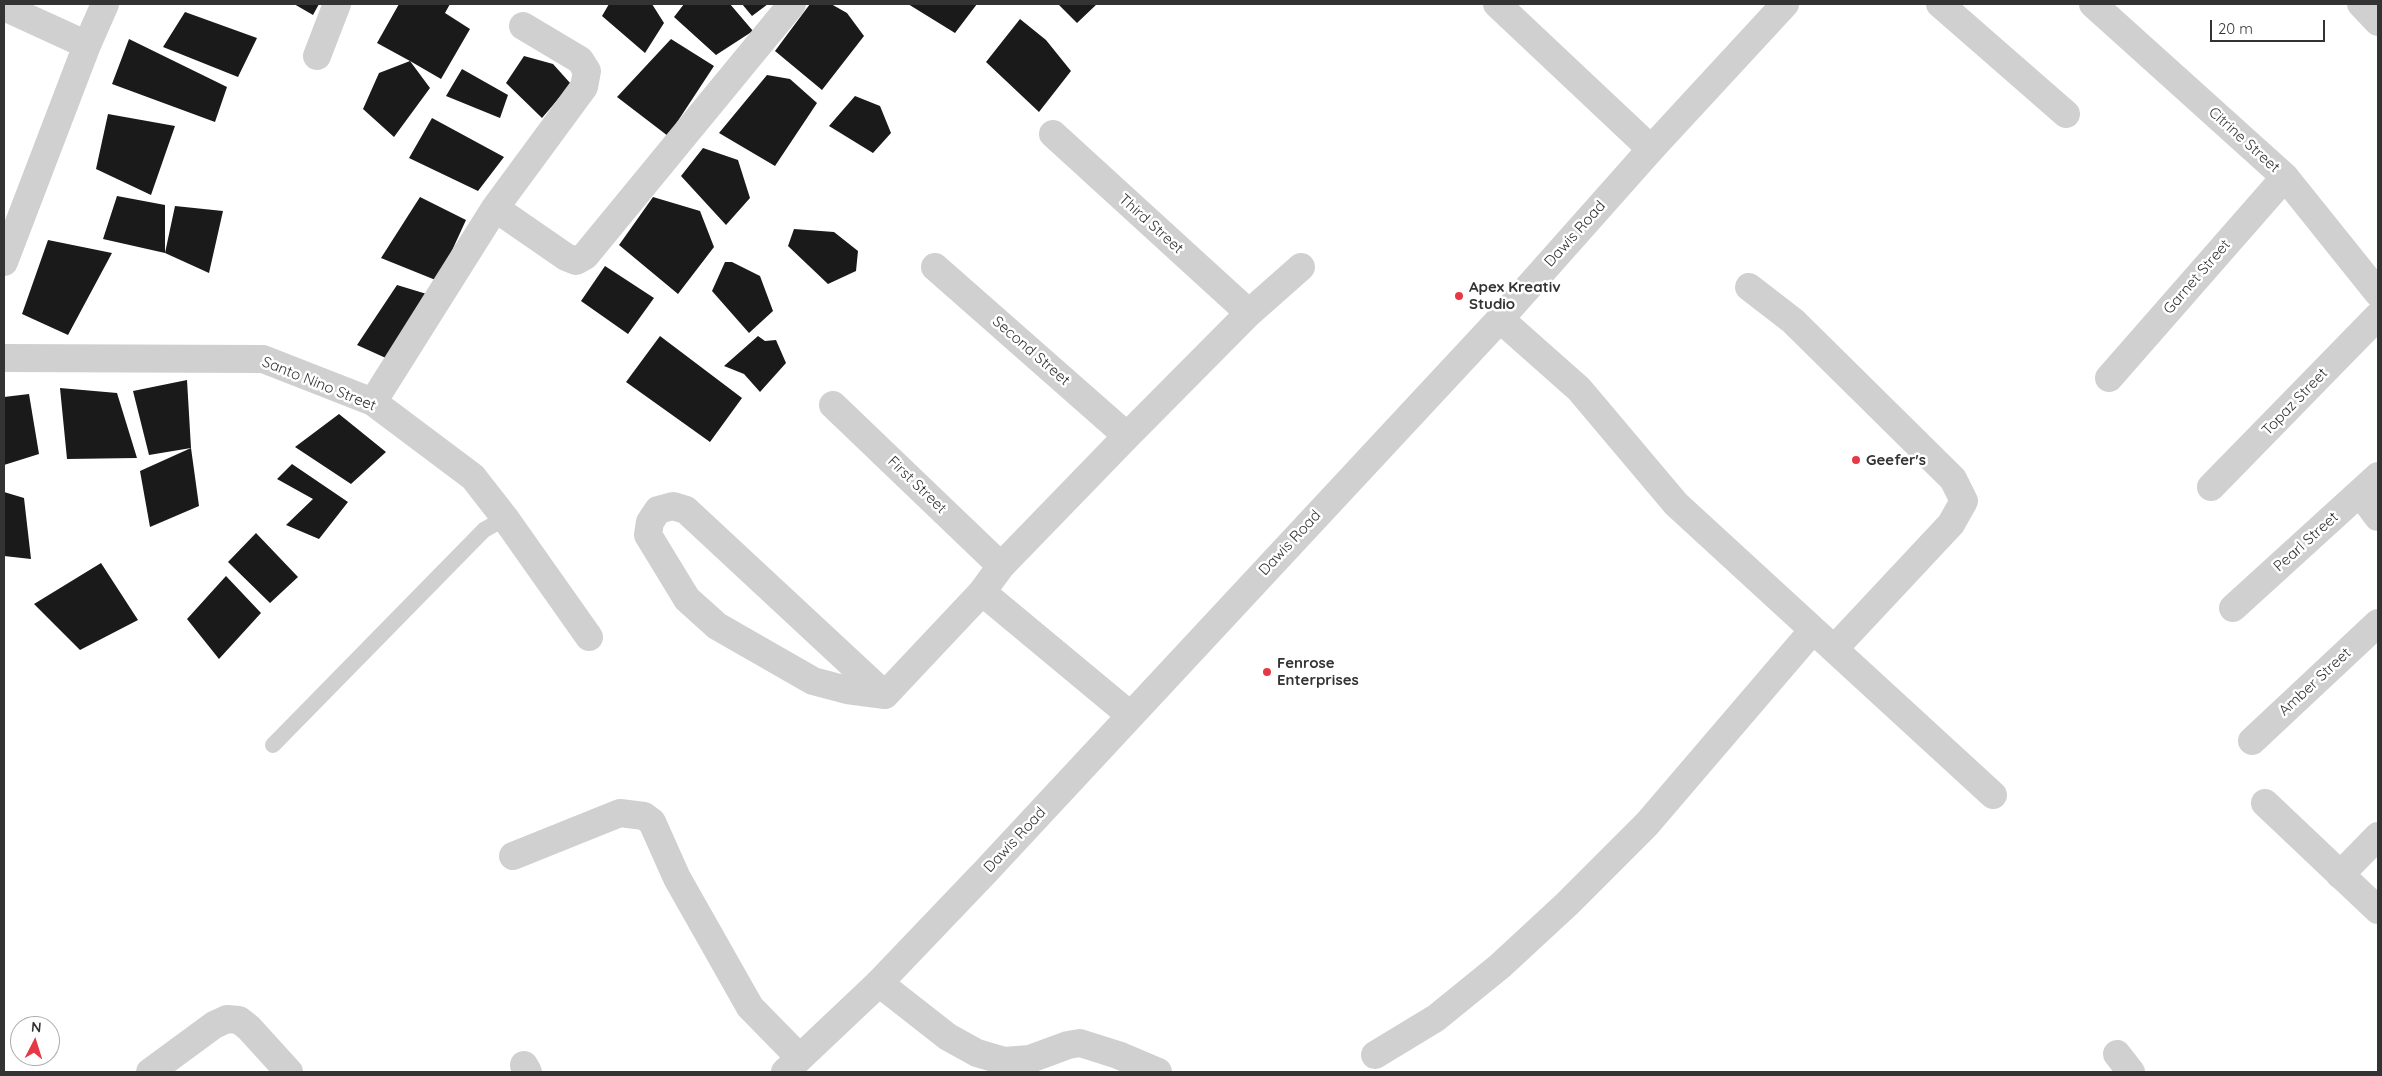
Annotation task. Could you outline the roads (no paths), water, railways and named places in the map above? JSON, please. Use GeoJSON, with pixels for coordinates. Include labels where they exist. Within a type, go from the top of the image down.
{"type":"FeatureCollection","features":[{"type":"Feature","properties":{"kind":"street"},"geometry":{"type":"LineString","coordinates":[[4,262],[87,45],[105,4]]}},
{"type":"Feature","properties":{"kind":"street"},"geometry":{"type":"LineString","coordinates":[[317,56],[337,4]]}},
{"type":"Feature","properties":{"kind":"street"},"geometry":{"type":"LineString","coordinates":[[495,208],[566,257],[576,261],[585,256],[792,4]]}},
{"type":"Feature","properties":{"kind":"street"},"geometry":{"type":"LineString","coordinates":[[1498,4],[1651,149]]}},
{"type":"Feature","properties":{"kind":"street","name":"Dawis Road"},"geometry":{"type":"LineString","coordinates":[[792,1065],[879,983],[1130,715],[1500,318],[1651,149],[1785,4]]}},
{"type":"Feature","properties":{"kind":"street"},"geometry":{"type":"LineString","coordinates":[[1940,4],[2066,114]]}},
{"type":"Feature","properties":{"kind":"street","name":"Citrine Street"},"geometry":{"type":"LineString","coordinates":[[2093,4],[2285,177],[2378,293]]}},
{"type":"Feature","properties":{"kind":"street"},"geometry":{"type":"LineString","coordinates":[[2361,4],[2378,22]]}},
{"type":"Feature","properties":{"kind":"street"},"geometry":{"type":"LineString","coordinates":[[4,7],[87,45]]}},
{"type":"Feature","properties":{"kind":"street"},"geometry":{"type":"LineString","coordinates":[[373,402],[495,208],[584,87],[587,71],[580,60],[522,26]]}},
{"type":"Feature","properties":{"kind":"street","name":"Third Street"},"geometry":{"type":"LineString","coordinates":[[1053,134],[1250,313]]}},
{"type":"Feature","properties":{"kind":"street","name":"Garnet Street"},"geometry":{"type":"LineString","coordinates":[[2109,378],[2285,177]]}},
{"type":"Feature","properties":{"kind":"street","name":"Second Street"},"geometry":{"type":"LineString","coordinates":[[935,267],[1127,436]]}},
{"type":"Feature","properties":{"kind":"street"},"geometry":{"type":"LineString","coordinates":[[885,695],[982,592],[1001,566],[1127,436],[1250,313],[1301,267]]}},
{"type":"Feature","properties":{"kind":"street"},"geometry":{"type":"LineString","coordinates":[[1749,287],[1793,321],[1946,472],[1953,479],[1964,501],[1951,524],[1834,649]]}},
{"type":"Feature","properties":{"kind":"street","name":"Topaz Street"},"geometry":{"type":"LineString","coordinates":[[2211,487],[2378,316]]}},
{"type":"Feature","properties":{"kind":"street"},"geometry":{"type":"LineString","coordinates":[[1500,318],[1579,390],[1676,504],[1993,795]]}},
{"type":"Feature","properties":{"kind":"street","name":"Santo Nino Street"},"geometry":{"type":"LineString","coordinates":[[4,358],[263,359],[373,402],[473,477],[505,518],[589,637]]}},
{"type":"Feature","properties":{"kind":"street","name":"First Street"},"geometry":{"type":"LineString","coordinates":[[833,405],[1001,566]]}},
{"type":"Feature","properties":{"kind":"street"},"geometry":{"type":"LineString","coordinates":[[2369,484],[2378,516]]}},
{"type":"Feature","properties":{"kind":"street","name":"Pearl Street"},"geometry":{"type":"LineString","coordinates":[[2233,608],[2369,484]]}},
{"type":"Feature","properties":{"kind":"street"},"geometry":{"type":"LineString","coordinates":[[673,506],[686,510],[885,695],[846,690],[812,681],[717,626],[687,599],[648,535],[650,522],[658,510],[673,506]]}},
{"type":"Feature","properties":{"kind":"street"},"geometry":{"type":"LineString","coordinates":[[982,592],[1130,715]]}},
{"type":"Feature","properties":{"kind":"street","name":"Amber Street"},"geometry":{"type":"LineString","coordinates":[[2252,741],[2378,623]]}},
{"type":"Feature","properties":{"kind":"street"},"geometry":{"type":"LineString","coordinates":[[1375,1055],[1436,1018],[1500,966],[1567,904],[1647,824],[1813,630]]}},
{"type":"Feature","properties":{"kind":"street"},"geometry":{"type":"LineString","coordinates":[[2265,803],[2378,910]]}},
{"type":"Feature","properties":{"kind":"street"},"geometry":{"type":"LineString","coordinates":[[513,856],[620,813],[644,816],[652,822],[677,878],[750,1006],[792,1065]]}},
{"type":"Feature","properties":{"kind":"street"},"geometry":{"type":"LineString","coordinates":[[2340,875],[2378,836]]}},
{"type":"Feature","properties":{"kind":"street"},"geometry":{"type":"LineString","coordinates":[[879,983],[948,1037],[977,1053],[1004,1061],[1030,1059],[1068,1044],[1080,1043],[1118,1055],[1158,1072]]}},
{"type":"Feature","properties":{"kind":"street"},"geometry":{"type":"LineString","coordinates":[[150,1072],[214,1025],[227,1019],[239,1020],[244,1024],[289,1072]]}},
{"type":"Feature","properties":{"kind":"lane"},"geometry":{"type":"LineString","coordinates":[[273,745],[484,530],[505,518]]}},
{"type":"Feature","properties":{"kind":"place","name":"Apex Kreativ Studio"},"geometry":{"type":"Point","coordinates":[1459,296]}},
{"type":"Feature","properties":{"kind":"place","name":"Geefer's"},"geometry":{"type":"Point","coordinates":[1856,460]}},
{"type":"Feature","properties":{"kind":"place","name":"Fenrose Enterprises"},"geometry":{"type":"Point","coordinates":[1267,672]}}]}
